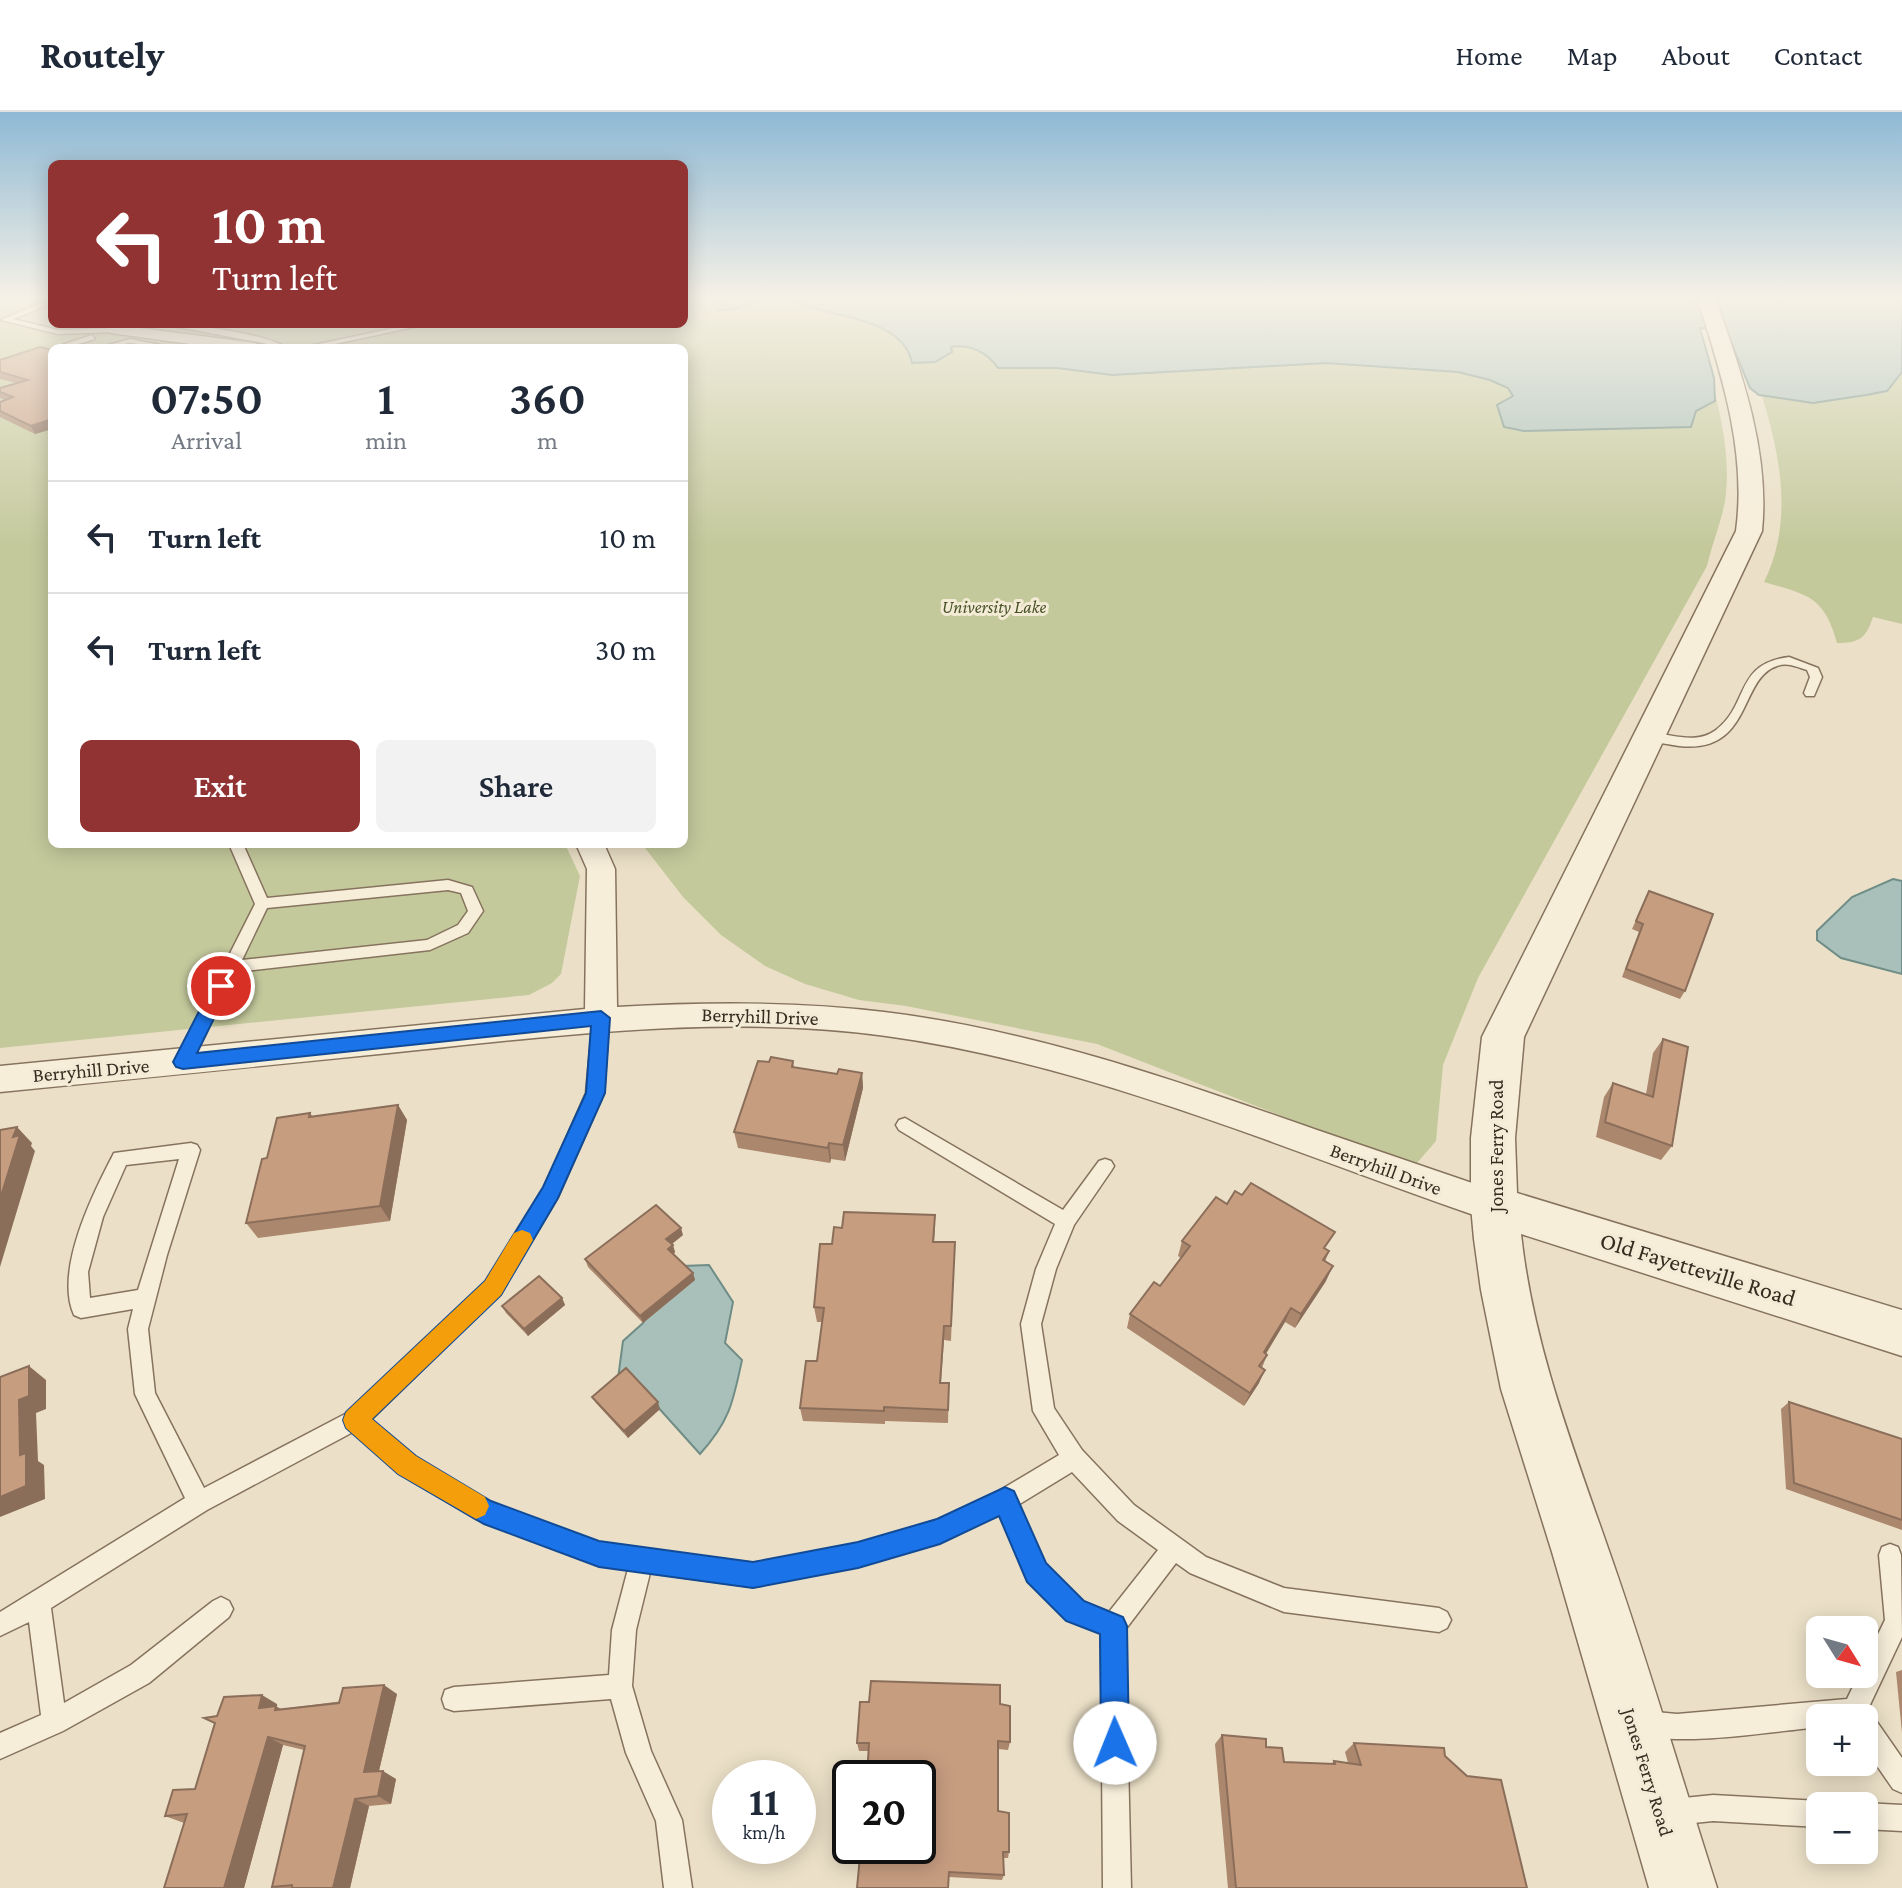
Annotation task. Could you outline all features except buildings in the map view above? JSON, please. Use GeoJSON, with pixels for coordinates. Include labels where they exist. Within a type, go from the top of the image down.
{"type":"FeatureCollection","features":[{"type":"Feature","properties":{"kind":"street","name":"Jones Ferry Road"},"geometry":{"type":"LineString","coordinates":[[1683,1888],[1580,1550],[1541,1437],[1510,1317],[1494,1206],[1492,1135],[1503,1037],[1749,532],[1752,501],[1750,473],[1743,426],[1731,380]]}},
{"type":"Feature","properties":{"kind":"street"},"geometry":{"type":"LineString","coordinates":[[592,848],[601,869],[601,1018]]}},
{"type":"Feature","properties":{"kind":"street","name":"Berryhill Drive"},"geometry":{"type":"LineString","coordinates":[[0,1079],[601,1018],[712,1013],[810,1016],[887,1024],[972,1039],[1062,1061],[1206,1103],[1494,1206]]}},
{"type":"Feature","properties":{"kind":"street","name":"Old Fayetteville Road"},"geometry":{"type":"LineString","coordinates":[[1494,1206],[1902,1333]]}},
{"type":"Feature","properties":{"kind":"lane"},"geometry":{"type":"LineString","coordinates":[[1650,737],[1692,743],[1710,740],[1730,724],[1758,670],[1770,665],[1790,662],[1812,668],[1816,677],[1810,693]]}},
{"type":"Feature","properties":{"kind":"lane"},"geometry":{"type":"LineString","coordinates":[[183,1062],[262,904],[238,848]]}},
{"type":"Feature","properties":{"kind":"lane"},"geometry":{"type":"LineString","coordinates":[[231,967],[430,945],[463,929],[476,911],[467,890],[448,885],[262,904]]}},
{"type":"Feature","properties":{"kind":"lane"},"geometry":{"type":"LineString","coordinates":[[0,1624],[39,1603],[199,1502],[355,1420],[493,1288],[551,1192],[595,1093],[601,1018]]}},
{"type":"Feature","properties":{"kind":"lane"},"geometry":{"type":"LineString","coordinates":[[905,1125],[1066,1221]]}},
{"type":"Feature","properties":{"kind":"lane"},"geometry":{"type":"LineString","coordinates":[[146,1298],[81,1309],[78,1272],[94,1217],[120,1158],[191,1150],[157,1255],[146,1298],[138,1329],[145,1394],[199,1502]]}},
{"type":"Feature","properties":{"kind":"lane"},"geometry":{"type":"LineString","coordinates":[[1105,1166],[1066,1221],[1046,1269],[1031,1324],[1044,1411],[1074,1458],[1126,1513],[1198,1565],[1284,1600],[1439,1620]]}},
{"type":"Feature","properties":{"kind":"lane"},"geometry":{"type":"LineString","coordinates":[[355,1420],[407,1465],[484,1511],[599,1554],[753,1575],[858,1555],[940,1531],[1005,1500],[1074,1458]]}},
{"type":"Feature","properties":{"kind":"lane"},"geometry":{"type":"LineString","coordinates":[[1005,1500],[1036,1573],[1075,1611],[1113,1626]]}},
{"type":"Feature","properties":{"kind":"lane"},"geometry":{"type":"LineString","coordinates":[[1117,1888],[1113,1626],[1174,1548]]}},
{"type":"Feature","properties":{"kind":"lane"},"geometry":{"type":"LineString","coordinates":[[1864,1704],[1897,1621],[1890,1555]]}},
{"type":"Feature","properties":{"kind":"lane"},"geometry":{"type":"LineString","coordinates":[[642,1560],[624,1630],[620,1686],[639,1753],[669,1820],[678,1888]]}},
{"type":"Feature","properties":{"kind":"lane"},"geometry":{"type":"LineString","coordinates":[[39,1603],[54,1722]]}},
{"type":"Feature","properties":{"kind":"lane"},"geometry":{"type":"LineString","coordinates":[[0,1746],[54,1722],[140,1674],[221,1609]]}},
{"type":"Feature","properties":{"kind":"lane"},"geometry":{"type":"LineString","coordinates":[[454,1699],[620,1686]]}},
{"type":"Feature","properties":{"kind":"lane"},"geometry":{"type":"LineString","coordinates":[[1632,1722],[1677,1727],[1806,1721]]}},
{"type":"Feature","properties":{"kind":"lane"},"geometry":{"type":"LineString","coordinates":[[1878,1745],[1902,1780]]}},
{"type":"Feature","properties":{"kind":"lane"},"geometry":{"type":"LineString","coordinates":[[1660,1814],[1713,1808],[1806,1813]]}},
{"type":"Feature","properties":{"kind":"lane"},"geometry":{"type":"LineString","coordinates":[[1878,1817],[1902,1818]]}},
{"type":"Feature","properties":{"kind":"green space","name":"University Lake"},"geometry":{"type":"Polygon","coordinates":[[[0,380],[48,380],[48,848],[567,848],[580,876],[561,974],[552,983],[529,995],[0,1048],[0,380]]]}},
{"type":"Feature","properties":{"kind":"green space","name":"University Lake"},"geometry":{"type":"Polygon","coordinates":[[[688,380],[1711,380],[1722,424],[1727,476],[1725,501],[1707,566],[1478,978],[1443,1065],[1436,1141],[1417,1163],[1325,1133],[1097,1044],[906,1006],[859,1000],[805,984],[765,966],[721,935],[683,897],[645,848],[688,848],[688,380]]]}},
{"type":"Feature","properties":{"kind":"green space"},"geometry":{"type":"Polygon","coordinates":[[[1757,380],[1902,380],[1902,624],[1873,617],[1861,638],[1837,643],[1820,606],[1792,590],[1764,582],[1777,547],[1781,511],[1780,475],[1757,380]]]}},
{"type":"Feature","properties":{"kind":"water"},"geometry":{"type":"Polygon","coordinates":[[[1490,380],[1714,380],[1715,401],[1696,411],[1691,427],[1524,431],[1504,427],[1497,405],[1513,396],[1508,388],[1490,380]]]}},
{"type":"Feature","properties":{"kind":"water"},"geometry":{"type":"Polygon","coordinates":[[[1747,380],[1896,380],[1887,391],[1813,403],[1759,395],[1750,388],[1747,380]]]}},
{"type":"Feature","properties":{"kind":"water"},"geometry":{"type":"Polygon","coordinates":[[[1893,879],[1902,881],[1902,974],[1841,958],[1817,940],[1817,931],[1852,897],[1893,879]]]}},
{"type":"Feature","properties":{"kind":"water"},"geometry":{"type":"Polygon","coordinates":[[[709,1265],[733,1302],[725,1343],[742,1360],[729,1410],[700,1454],[629,1375],[617,1386],[623,1341],[643,1323],[681,1266],[709,1265]]]}},
{"type":"Feature","properties":{"kind":"slow traffic"},"geometry":{"type":"LineString","coordinates":[[476,1506],[407,1465],[355,1420],[493,1288],[522,1240]]}},
{"type":"Feature","properties":{"kind":"route"},"geometry":{"type":"LineString","coordinates":[[221,986],[183,1062],[601,1018],[595,1093],[551,1192],[493,1288],[355,1420],[407,1465],[484,1511],[599,1554],[753,1575],[858,1555],[940,1531],[1005,1500],[1036,1573],[1075,1611],[1113,1626],[1115,1743]]}}]}
